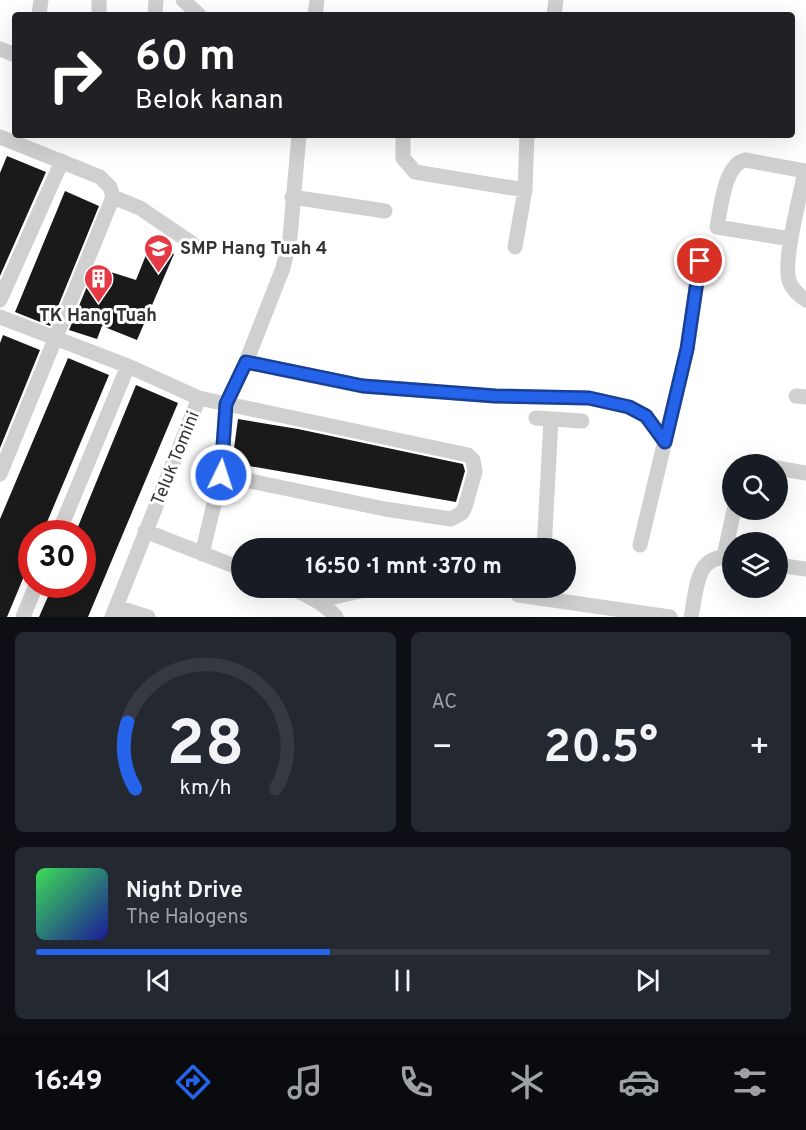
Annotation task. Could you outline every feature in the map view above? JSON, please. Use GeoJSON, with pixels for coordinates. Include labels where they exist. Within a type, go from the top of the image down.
{"type":"FeatureCollection","features":[{"type":"Feature","properties":{"kind":"street"},"geometry":{"type":"LineString","coordinates":[[183,0],[196,12]]}},
{"type":"Feature","properties":{"kind":"street"},"geometry":{"type":"LineString","coordinates":[[0,137],[100,177],[110,187],[113,197],[0,474]]}},
{"type":"Feature","properties":{"kind":"street"},"geometry":{"type":"LineString","coordinates":[[202,554],[221,475],[226,404],[246,362],[283,268],[290,237],[299,138]]}},
{"type":"Feature","properties":{"kind":"street"},"geometry":{"type":"LineString","coordinates":[[403,138],[404,158],[415,172],[525,190]]}},
{"type":"Feature","properties":{"kind":"street"},"geometry":{"type":"LineString","coordinates":[[515,247],[525,190],[527,138]]}},
{"type":"Feature","properties":{"kind":"street"},"geometry":{"type":"LineString","coordinates":[[791,239],[717,227],[729,171],[738,162],[744,160],[806,171],[791,239],[788,273],[790,284],[806,300]]}},
{"type":"Feature","properties":{"kind":"street"},"geometry":{"type":"LineString","coordinates":[[0,300],[62,161]]}},
{"type":"Feature","properties":{"kind":"street"},"geometry":{"type":"LineString","coordinates":[[113,197],[140,208],[193,244]]}},
{"type":"Feature","properties":{"kind":"street"},"geometry":{"type":"LineString","coordinates":[[292,197],[385,211]]}},
{"type":"Feature","properties":{"kind":"street"},"geometry":{"type":"LineString","coordinates":[[640,545],[687,349],[700,261]]}},
{"type":"Feature","properties":{"kind":"street","name":"Teluk Tomini"},"geometry":{"type":"LineString","coordinates":[[0,317],[128,366],[199,398],[114,612]]}},
{"type":"Feature","properties":{"kind":"street"},"geometry":{"type":"LineString","coordinates":[[246,362],[363,386],[495,396],[589,398],[629,407],[646,416],[665,442]]}},
{"type":"Feature","properties":{"kind":"street"},"geometry":{"type":"LineString","coordinates":[[63,520],[128,366]]}},
{"type":"Feature","properties":{"kind":"street"},"geometry":{"type":"LineString","coordinates":[[199,398],[468,455],[473,460],[475,472],[462,513],[451,519],[374,507],[221,475]]}},
{"type":"Feature","properties":{"kind":"street"},"geometry":{"type":"LineString","coordinates":[[544,538],[544,419],[582,421]]}},
{"type":"Feature","properties":{"kind":"street"},"geometry":{"type":"LineString","coordinates":[[788,470],[806,473]]}},
{"type":"Feature","properties":{"kind":"street"},"geometry":{"type":"LineString","coordinates":[[145,531],[231,565]]}},
{"type":"Feature","properties":{"kind":"street"},"geometry":{"type":"LineString","coordinates":[[691,617],[701,570],[706,562],[714,557],[722,557]]}},
{"type":"Feature","properties":{"kind":"street"},"geometry":{"type":"LineString","coordinates":[[788,567],[806,569]]}},
{"type":"Feature","properties":{"kind":"street"},"geometry":{"type":"LineString","coordinates":[[22,617],[30,598]]}},
{"type":"Feature","properties":{"kind":"street"},"geometry":{"type":"LineString","coordinates":[[311,598],[329,609],[336,617]]}},
{"type":"Feature","properties":{"kind":"street"},"geometry":{"type":"LineString","coordinates":[[317,601],[330,598]]}},
{"type":"Feature","properties":{"kind":"street"},"geometry":{"type":"LineString","coordinates":[[569,598],[670,617]]}},
{"type":"Feature","properties":{"kind":"street"},"geometry":{"type":"LineString","coordinates":[[114,612],[148,617]]}},
{"type":"Feature","properties":{"kind":"building"},"geometry":{"type":"Polygon","coordinates":[[[7,156],[46,172],[0,276],[0,173],[7,156]]]}},
{"type":"Feature","properties":{"kind":"building"},"geometry":{"type":"Polygon","coordinates":[[[65,191],[99,206],[50,326],[15,312],[65,191]]]}},
{"type":"Feature","properties":{"kind":"building"},"geometry":{"type":"Polygon","coordinates":[[[150,245],[174,254],[137,340],[102,326],[97,339],[69,330],[95,267],[136,280],[150,245]]]}},
{"type":"Feature","properties":{"kind":"building"},"geometry":{"type":"Polygon","coordinates":[[[3,335],[40,350],[0,448],[0,343],[3,335]]]}},
{"type":"Feature","properties":{"kind":"building"},"geometry":{"type":"Polygon","coordinates":[[[68,358],[109,375],[48,520],[18,520],[18,591],[7,617],[0,617],[0,519],[68,358]]]}},
{"type":"Feature","properties":{"kind":"building"},"geometry":{"type":"Polygon","coordinates":[[[136,385],[178,403],[96,598],[96,520],[81,520],[136,385]]]}},
{"type":"Feature","properties":{"kind":"building"},"geometry":{"type":"Polygon","coordinates":[[[238,419],[298,429],[463,464],[465,471],[456,502],[232,463],[238,419]]]}},
{"type":"Feature","properties":{"kind":"building"},"geometry":{"type":"Polygon","coordinates":[[[47,598],[96,598],[88,617],[39,617],[47,598]]]}},
{"type":"Feature","properties":{"kind":"place","name":"SMP Hang Tuah 4"},"geometry":{"type":"Point","coordinates":[159,274]}},
{"type":"Feature","properties":{"kind":"place","name":"TK Hang Tuah"},"geometry":{"type":"Point","coordinates":[98,304]}},
{"type":"Feature","properties":{"kind":"route"},"geometry":{"type":"LineString","coordinates":[[221,475],[226,404],[246,362],[363,386],[495,396],[589,398],[629,407],[646,416],[665,442],[687,349],[700,261]]}}]}
